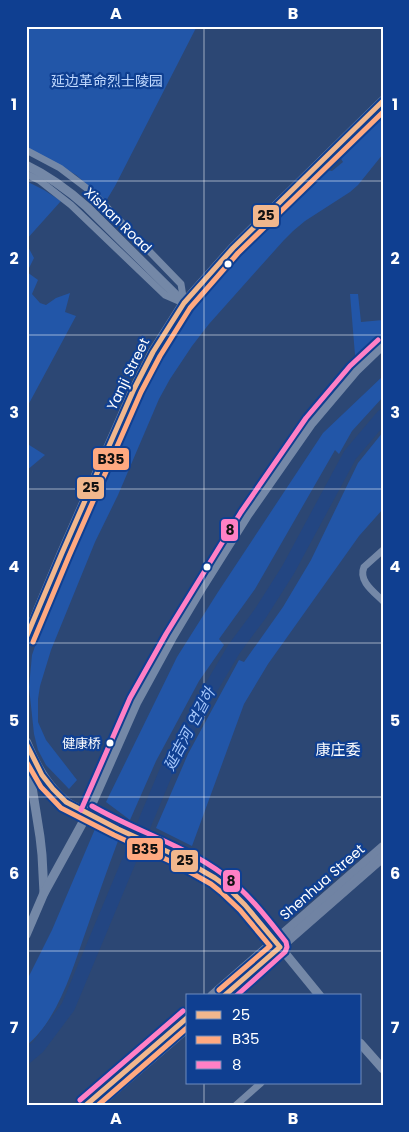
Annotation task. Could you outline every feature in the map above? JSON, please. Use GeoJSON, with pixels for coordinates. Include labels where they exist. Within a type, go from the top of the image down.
{"type":"FeatureCollection","features":[{"type":"Feature","properties":{"kind":"main road","name":"Yanji Street"},"geometry":{"type":"LineString","coordinates":[[26,639],[134,389],[153,352],[184,304],[232,248],[383,101]]}},
{"type":"Feature","properties":{"kind":"main road"},"geometry":{"type":"LineString","coordinates":[[26,742],[36,765],[50,785],[68,803],[103,822],[186,861],[219,880],[240,898],[278,944]]}},
{"type":"Feature","properties":{"kind":"main road","name":"Shenhua Street"},"geometry":{"type":"LineString","coordinates":[[226,994],[383,847]]}},
{"type":"Feature","properties":{"kind":"main road","name":"Shenhua Street"},"geometry":{"type":"LineString","coordinates":[[215,994],[383,857]]}},
{"type":"Feature","properties":{"kind":"main road"},"geometry":{"type":"LineString","coordinates":[[85,1106],[186,1019]]}},
{"type":"Feature","properties":{"kind":"main road"},"geometry":{"type":"LineString","coordinates":[[96,1106],[186,1029]]}},
{"type":"Feature","properties":{"kind":"street"},"geometry":{"type":"LineString","coordinates":[[26,150],[60,168],[92,193],[181,284],[184,304]]}},
{"type":"Feature","properties":{"kind":"street","name":"Xishan Road"},"geometry":{"type":"LineString","coordinates":[[26,165],[58,183],[71,193],[184,304]]}},
{"type":"Feature","properties":{"kind":"street"},"geometry":{"type":"LineString","coordinates":[[26,174],[39,180],[72,204],[165,295],[184,304]]}},
{"type":"Feature","properties":{"kind":"street"},"geometry":{"type":"LineString","coordinates":[[26,935],[44,894],[88,813],[137,702],[216,564],[312,423],[356,371],[383,346]]}},
{"type":"Feature","properties":{"kind":"street"},"geometry":{"type":"LineString","coordinates":[[383,550],[364,567],[362,577],[383,601]]}},
{"type":"Feature","properties":{"kind":"street"},"geometry":{"type":"LineString","coordinates":[[26,749],[40,837],[44,894]]}},
{"type":"Feature","properties":{"kind":"street"},"geometry":{"type":"LineString","coordinates":[[278,944],[318,994]]}},
{"type":"Feature","properties":{"kind":"street"},"geometry":{"type":"LineString","coordinates":[[362,1045],[383,1069]]}},
{"type":"Feature","properties":{"kind":"street"},"geometry":{"type":"LineString","coordinates":[[235,1106],[260,1084]]}},
{"type":"Feature","properties":{"kind":"green space","name":"延边革命烈士陵园"},"geometry":{"type":"Polygon","coordinates":[[[26,26],[197,26],[106,201],[76,175],[26,149],[26,26]]]}},
{"type":"Feature","properties":{"kind":"green space"},"geometry":{"type":"Polygon","coordinates":[[[383,117],[383,154],[350,192],[305,221],[284,240],[209,324],[170,379],[159,399],[118,495],[95,542],[51,650],[40,686],[38,722],[46,740],[77,780],[69,789],[46,765],[38,750],[34,734],[29,687],[32,655],[44,620],[150,377],[189,312],[219,276],[326,170],[332,171],[343,162],[340,157],[383,117]]]}},
{"type":"Feature","properties":{"kind":"green space"},"geometry":{"type":"Polygon","coordinates":[[[26,181],[61,201],[26,240],[26,181]]]}},
{"type":"Feature","properties":{"kind":"green space"},"geometry":{"type":"Polygon","coordinates":[[[26,243],[34,258],[27,272],[38,280],[32,294],[40,303],[46,305],[56,298],[70,293],[65,312],[76,316],[26,409],[26,243]]]}},
{"type":"Feature","properties":{"kind":"green space"},"geometry":{"type":"Polygon","coordinates":[[[350,294],[358,294],[361,322],[383,320],[383,335],[359,356],[355,355],[350,294]]]}},
{"type":"Feature","properties":{"kind":"green space"},"geometry":{"type":"Polygon","coordinates":[[[383,376],[383,397],[352,431],[339,454],[335,450],[255,589],[219,639],[224,645],[199,681],[156,761],[130,820],[106,802],[177,657],[323,433],[383,376]]]}},
{"type":"Feature","properties":{"kind":"green space"},"geometry":{"type":"Polygon","coordinates":[[[383,432],[383,509],[359,536],[268,664],[244,704],[192,846],[156,828],[188,754],[239,660],[244,662],[283,607],[311,560],[358,463],[383,432]]]}},
{"type":"Feature","properties":{"kind":"green space"},"geometry":{"type":"Polygon","coordinates":[[[26,443],[45,455],[26,471],[26,443]]]}},
{"type":"Feature","properties":{"kind":"green space"},"geometry":{"type":"Polygon","coordinates":[[[95,829],[118,841],[64,992],[38,1035],[26,1046],[26,982],[52,930],[95,829]]]}},
{"type":"Feature","properties":{"kind":"waterway","name":"延吉河 연길하"},"geometry":{"type":"LineString","coordinates":[[26,1057],[38,1047],[68,1007],[166,772],[195,715],[234,649],[260,614],[288,570],[350,455],[383,416]]}},
{"type":"Feature","properties":{"kind":"transit line","name":"25"},"geometry":{"type":"LineString","coordinates":[[26,638],[134,389],[153,352],[184,303],[233,248],[383,101]]}},
{"type":"Feature","properties":{"kind":"transit line","name":"B35"},"geometry":{"type":"LineString","coordinates":[[33,642],[141,392],[160,356],[190,308],[238,253],[383,112]]}},
{"type":"Feature","properties":{"kind":"transit line","name":"8"},"geometry":{"type":"LineString","coordinates":[[81,810],[130,698],[166,634],[241,512],[306,418],[350,366],[378,340]]}},
{"type":"Feature","properties":{"kind":"transit line","name":"25"},"geometry":{"type":"LineString","coordinates":[[26,743],[42,775],[66,802],[118,829],[175,855],[215,878],[245,905],[280,947],[226,994]]}},
{"type":"Feature","properties":{"kind":"transit line","name":"B35"},"geometry":{"type":"LineString","coordinates":[[26,761],[41,787],[61,808],[172,862],[211,884],[240,910],[270,946],[219,990]]}},
{"type":"Feature","properties":{"kind":"transit line","name":"8"},"geometry":{"type":"LineString","coordinates":[[92,806],[209,864],[233,882],[265,915],[286,942],[287,947],[285,952],[238,994]]}},
{"type":"Feature","properties":{"kind":"transit line","name":"8"},"geometry":{"type":"LineString","coordinates":[[80,1100],[183,1011]]}},
{"type":"Feature","properties":{"kind":"transit line","name":"25"},"geometry":{"type":"LineString","coordinates":[[85,1106],[186,1019]]}},
{"type":"Feature","properties":{"kind":"transit line","name":"B35"},"geometry":{"type":"LineString","coordinates":[[97,1106],[186,1029]]}},
{"type":"Feature","properties":{"kind":"place","name":"健康桥"},"geometry":{"type":"Point","coordinates":[110,743]}},
{"type":"Feature","properties":{"kind":"district","name":"康庄委"},"geometry":{"type":"Point","coordinates":[338,749]}}]}
